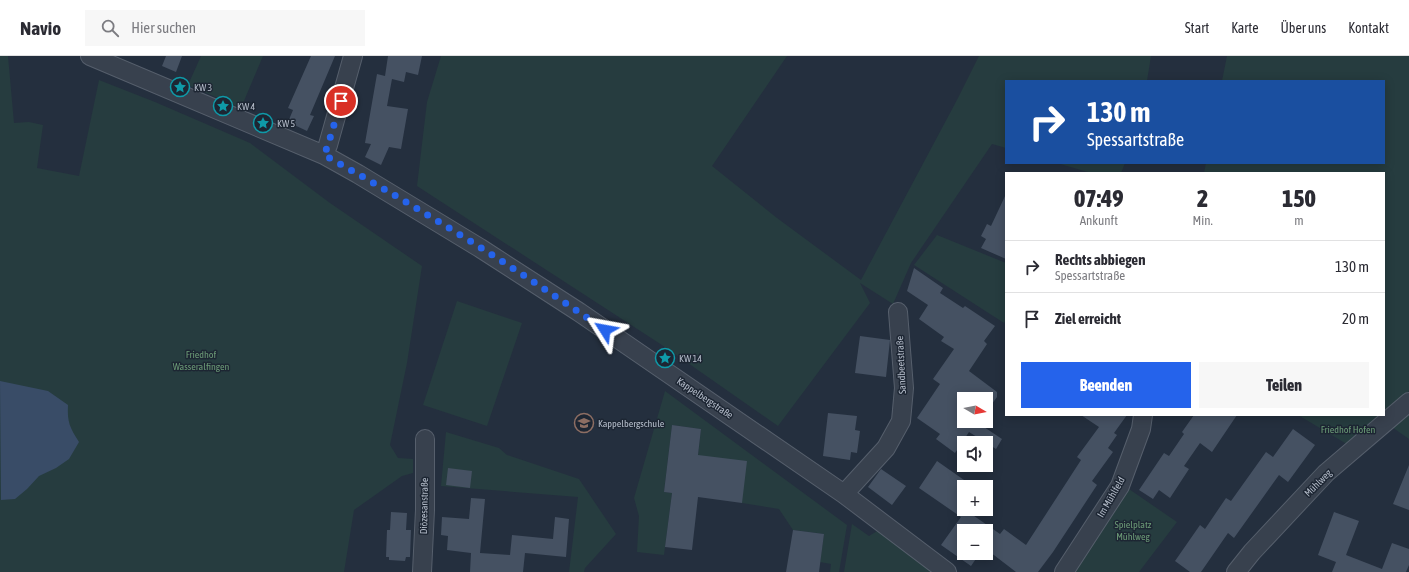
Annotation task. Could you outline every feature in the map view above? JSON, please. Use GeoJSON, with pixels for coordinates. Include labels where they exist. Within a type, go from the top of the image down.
{"type":"FeatureCollection","features":[{"type":"Feature","properties":{"kind":"street","name":"Kappelbergstraße"},"geometry":{"type":"LineString","coordinates":[[90,56],[324,155],[358,174],[474,244],[578,312],[844,494],[947,572]]}},
{"type":"Feature","properties":{"kind":"street"},"geometry":{"type":"LineString","coordinates":[[324,155],[353,56]]}},
{"type":"Feature","properties":{"kind":"street","name":"Sandbeetstraße"},"geometry":{"type":"LineString","coordinates":[[844,494],[886,448],[901,420],[904,388],[898,312]]}},
{"type":"Feature","properties":{"kind":"street","name":"Mühlweg"},"geometry":{"type":"LineString","coordinates":[[1236,572],[1252,552],[1326,473],[1409,402]]}},
{"type":"Feature","properties":{"kind":"street","name":"Im Mühlfeld"},"geometry":{"type":"LineString","coordinates":[[1064,572],[1120,486],[1141,429],[1143,416]]}},
{"type":"Feature","properties":{"kind":"street","name":"Diözesanstraße"},"geometry":{"type":"LineString","coordinates":[[422,572],[425,510],[425,439]]}},
{"type":"Feature","properties":{"kind":"green space","name":"Friedhof Wasseralfingen"},"geometry":{"type":"Polygon","coordinates":[[[0,56],[8,56],[14,123],[29,122],[43,125],[37,168],[79,176],[99,80],[155,102],[250,143],[330,203],[422,266],[407,363],[390,445],[398,458],[413,459],[413,473],[402,476],[354,510],[344,572],[0,572],[0,56]]]}},
{"type":"Feature","properties":{"kind":"green space"},"geometry":{"type":"Polygon","coordinates":[[[201,56],[263,56],[241,108],[188,85],[201,56]]]}},
{"type":"Feature","properties":{"kind":"green space"},"geometry":{"type":"Polygon","coordinates":[[[441,56],[787,56],[712,166],[777,218],[861,280],[979,56],[1151,56],[1147,80],[1005,80],[1005,148],[992,144],[911,263],[893,304],[860,283],[870,303],[778,426],[665,347],[417,186],[427,102],[441,56]]]}},
{"type":"Feature","properties":{"kind":"green space"},"geometry":{"type":"Polygon","coordinates":[[[1227,56],[1409,56],[1409,391],[1385,414],[1385,172],[1204,172],[1206,164],[1385,164],[1385,80],[1222,80],[1227,56]]]}},
{"type":"Feature","properties":{"kind":"green space"},"geometry":{"type":"Polygon","coordinates":[[[1060,164],[1125,164],[1121,172],[1088,172],[1060,164]]]}},
{"type":"Feature","properties":{"kind":"green space"},"geometry":{"type":"Polygon","coordinates":[[[937,235],[1005,263],[1005,322],[1004,323],[914,265],[937,235]]]}},
{"type":"Feature","properties":{"kind":"green space"},"geometry":{"type":"Polygon","coordinates":[[[457,301],[522,323],[487,426],[423,405],[457,301]]]}},
{"type":"Feature","properties":{"kind":"green space"},"geometry":{"type":"Polygon","coordinates":[[[665,391],[847,525],[839,572],[830,572],[831,564],[820,562],[824,534],[793,530],[779,509],[742,503],[698,455],[701,429],[672,425],[664,492],[672,493],[664,555],[637,552],[639,516],[634,498],[665,391]]]}},
{"type":"Feature","properties":{"kind":"green space"},"geometry":{"type":"Polygon","coordinates":[[[1409,409],[1409,439],[1389,425],[1409,409]]]}},
{"type":"Feature","properties":{"kind":"green space","name":"Friedhof Hofen"},"geometry":{"type":"Polygon","coordinates":[[[1300,416],[1383,416],[1350,446],[1300,416]]]}},
{"type":"Feature","properties":{"kind":"green space"},"geometry":{"type":"Polygon","coordinates":[[[446,432],[499,448],[507,455],[579,479],[616,534],[585,568],[584,572],[569,572],[578,497],[441,486],[446,432]]]}},
{"type":"Feature","properties":{"kind":"green space","name":"Spielplatz Mühlweg"},"geometry":{"type":"Polygon","coordinates":[[[1126,487],[1177,522],[1139,572],[1072,572],[1126,487]]]}},
{"type":"Feature","properties":{"kind":"green space"},"geometry":{"type":"Polygon","coordinates":[[[852,524],[869,536],[884,527],[942,572],[844,572],[852,524]]]}},
{"type":"Feature","properties":{"kind":"water"},"geometry":{"type":"Polygon","coordinates":[[[0,381],[48,391],[68,405],[70,425],[79,442],[69,459],[56,468],[39,476],[15,499],[1,500],[0,381]]]}},
{"type":"Feature","properties":{"kind":"building"},"geometry":{"type":"Polygon","coordinates":[[[166,56],[182,56],[176,72],[162,66],[166,56]]]}},
{"type":"Feature","properties":{"kind":"building"},"geometry":{"type":"Polygon","coordinates":[[[311,56],[335,56],[310,115],[314,116],[307,131],[288,122],[293,110],[288,108],[311,56]]]}},
{"type":"Feature","properties":{"kind":"building"},"geometry":{"type":"Polygon","coordinates":[[[388,56],[422,56],[418,75],[406,72],[404,82],[392,79],[387,106],[408,109],[401,149],[389,147],[381,165],[365,157],[371,144],[365,143],[377,74],[385,76],[388,56]]]}},
{"type":"Feature","properties":{"kind":"building"},"geometry":{"type":"Polygon","coordinates":[[[1005,196],[1005,259],[981,248],[986,239],[981,236],[987,224],[991,226],[1005,196]]]}},
{"type":"Feature","properties":{"kind":"building"},"geometry":{"type":"Polygon","coordinates":[[[914,268],[943,288],[940,293],[963,308],[965,306],[995,326],[984,341],[987,344],[969,371],[997,392],[997,397],[993,402],[993,392],[957,392],[957,428],[986,428],[1002,439],[996,449],[993,447],[993,436],[975,436],[969,432],[966,436],[957,436],[957,450],[955,453],[936,439],[940,434],[917,418],[940,384],[933,379],[954,349],[941,341],[944,337],[919,319],[928,305],[907,291],[914,268]]]}},
{"type":"Feature","properties":{"kind":"building"},"geometry":{"type":"Polygon","coordinates":[[[860,336],[890,340],[886,377],[855,373],[860,336]]]}},
{"type":"Feature","properties":{"kind":"building"},"geometry":{"type":"Polygon","coordinates":[[[828,413],[857,416],[855,430],[860,431],[857,453],[851,452],[850,460],[823,456],[828,413]]]}},
{"type":"Feature","properties":{"kind":"building"},"geometry":{"type":"Polygon","coordinates":[[[1082,416],[1126,416],[1114,433],[1117,435],[1108,448],[1113,452],[1092,481],[1097,485],[1053,552],[1038,572],[1016,572],[993,554],[993,529],[1000,534],[1004,529],[1026,545],[1081,460],[1077,457],[1099,427],[1082,416]]]}},
{"type":"Feature","properties":{"kind":"building"},"geometry":{"type":"Polygon","coordinates":[[[1193,416],[1236,416],[1212,452],[1200,443],[1184,466],[1189,469],[1170,498],[1159,490],[1153,499],[1139,490],[1164,453],[1169,456],[1184,434],[1182,432],[1193,416]]]}},
{"type":"Feature","properties":{"kind":"building"},"geometry":{"type":"Polygon","coordinates":[[[672,425],[701,429],[698,455],[747,461],[742,503],[698,497],[692,550],[665,547],[672,493],[664,492],[672,425]]]}},
{"type":"Feature","properties":{"kind":"building"},"geometry":{"type":"Polygon","coordinates":[[[1293,429],[1315,445],[1288,482],[1279,475],[1234,538],[1228,533],[1201,572],[1190,572],[1175,561],[1200,525],[1205,529],[1226,498],[1231,501],[1266,452],[1273,457],[1293,429]]]}},
{"type":"Feature","properties":{"kind":"building"},"geometry":{"type":"Polygon","coordinates":[[[937,461],[964,480],[957,480],[957,514],[919,488],[937,461]]]}},
{"type":"Feature","properties":{"kind":"building"},"geometry":{"type":"Polygon","coordinates":[[[1409,465],[1409,510],[1393,504],[1409,465]]]}},
{"type":"Feature","properties":{"kind":"building"},"geometry":{"type":"Polygon","coordinates":[[[448,468],[472,471],[470,488],[446,485],[448,468]]]}},
{"type":"Feature","properties":{"kind":"building"},"geometry":{"type":"Polygon","coordinates":[[[881,469],[906,486],[892,505],[868,487],[881,469]]]}},
{"type":"Feature","properties":{"kind":"building"},"geometry":{"type":"Polygon","coordinates":[[[471,498],[485,499],[480,553],[510,555],[512,535],[553,539],[555,517],[569,519],[566,557],[525,553],[523,572],[470,572],[471,553],[447,550],[448,536],[441,535],[442,517],[469,519],[471,498]]]}},
{"type":"Feature","properties":{"kind":"building"},"geometry":{"type":"Polygon","coordinates":[[[391,512],[407,513],[406,530],[411,530],[410,557],[406,557],[405,561],[389,560],[389,557],[386,557],[387,530],[390,530],[391,512]]]}},
{"type":"Feature","properties":{"kind":"building"},"geometry":{"type":"Polygon","coordinates":[[[1334,512],[1359,521],[1346,555],[1382,569],[1392,543],[1409,549],[1409,565],[1406,572],[1332,572],[1336,562],[1318,555],[1334,512]]]}},
{"type":"Feature","properties":{"kind":"building"},"geometry":{"type":"Polygon","coordinates":[[[960,516],[974,516],[986,524],[957,524],[957,556],[941,545],[961,517],[960,516]]]}},
{"type":"Feature","properties":{"kind":"building"},"geometry":{"type":"Polygon","coordinates":[[[793,530],[824,534],[819,572],[786,572],[793,530]]]}},
{"type":"Feature","properties":{"kind":"building"},"geometry":{"type":"Polygon","coordinates":[[[962,560],[975,560],[971,566],[962,560]]]}},
{"type":"Feature","properties":{"kind":"place","name":"KW 3"},"geometry":{"type":"Point","coordinates":[180,87]}},
{"type":"Feature","properties":{"kind":"place","name":"KW 4"},"geometry":{"type":"Point","coordinates":[223,106]}},
{"type":"Feature","properties":{"kind":"place","name":"KW 5"},"geometry":{"type":"Point","coordinates":[263,123]}},
{"type":"Feature","properties":{"kind":"place","name":"KW 14"},"geometry":{"type":"Point","coordinates":[665,358]}},
{"type":"Feature","properties":{"kind":"place","name":"Kappelbergschule"},"geometry":{"type":"Point","coordinates":[584,423]}},
{"type":"Feature","properties":{"kind":"route"},"geometry":{"type":"LineString","coordinates":[[341,101],[324,155],[480,248],[605,330]]}}]}
